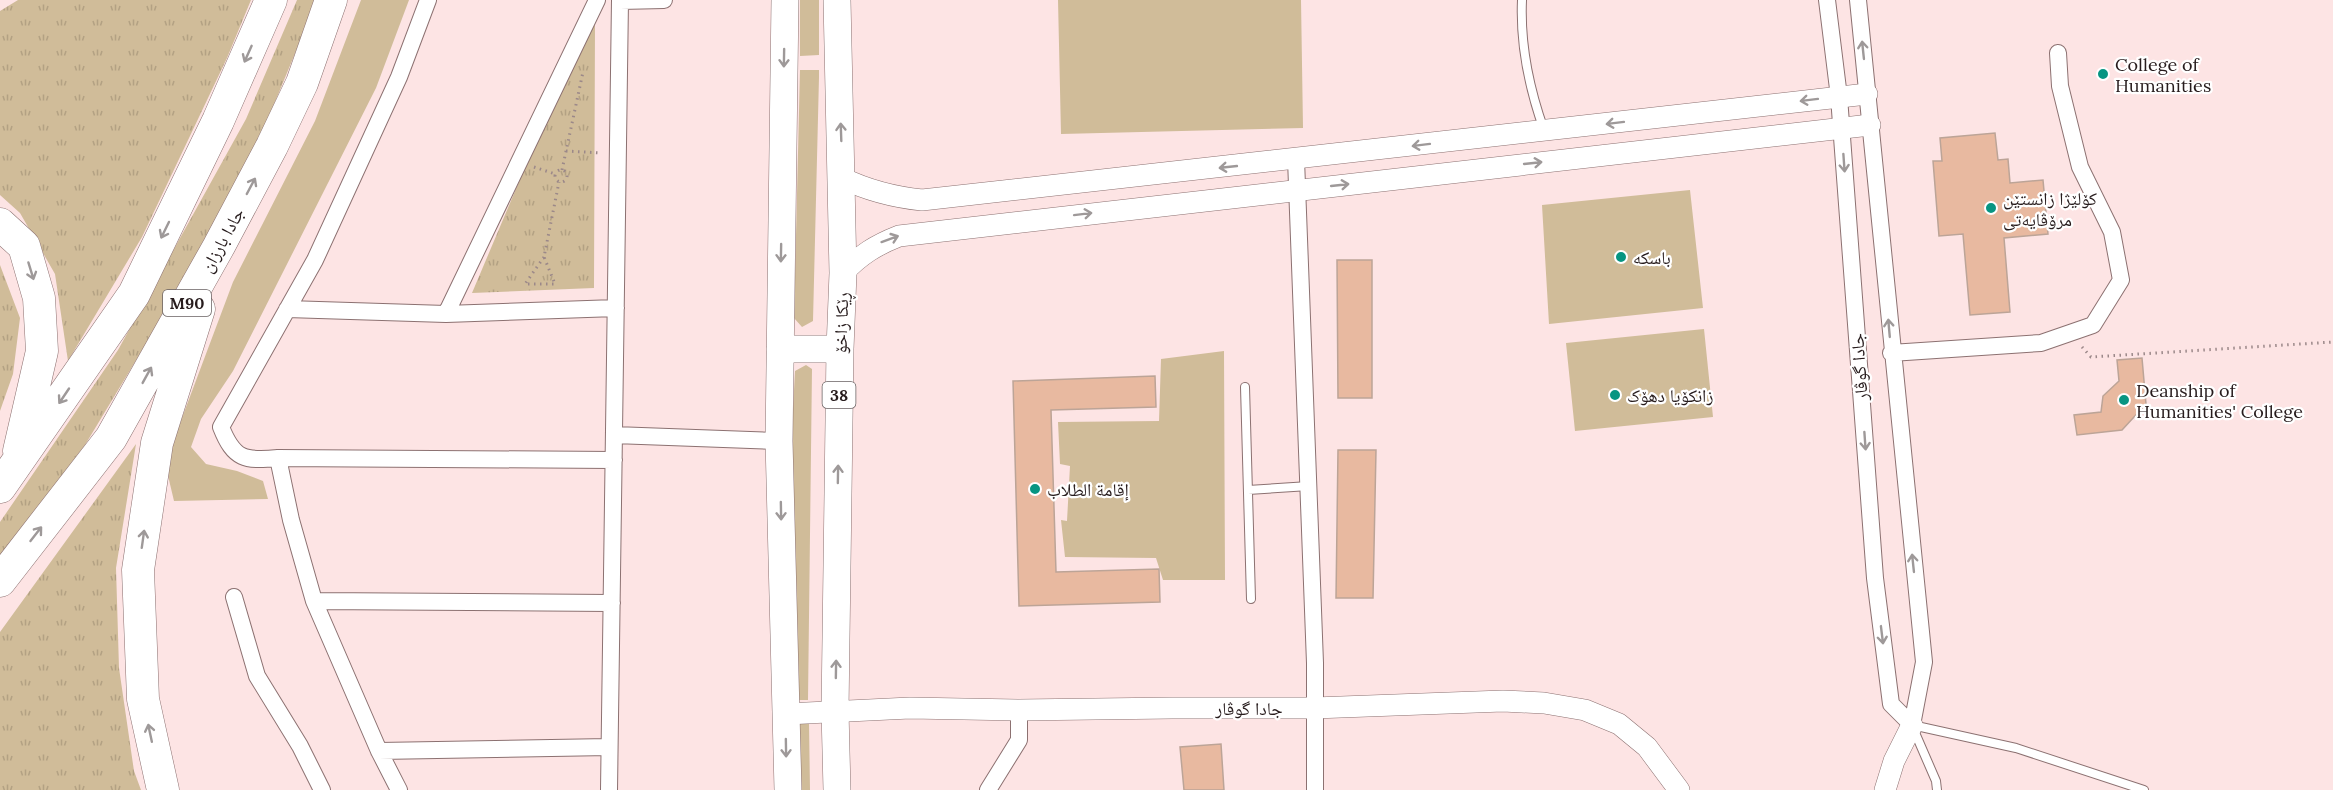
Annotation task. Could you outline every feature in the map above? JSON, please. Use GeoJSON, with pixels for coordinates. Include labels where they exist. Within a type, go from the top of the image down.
{"type":"FeatureCollection","features":[{"type":"Feature","properties":{"kind":"highway","name":"M90"},"geometry":{"type":"LineString","coordinates":[[7,478],[134,294],[218,121],[272,0]]}},
{"type":"Feature","properties":{"kind":"highway","name":"جادا بارزان"},"geometry":{"type":"LineString","coordinates":[[0,580],[111,438],[219,246],[272,146],[302,83],[331,0]]}},
{"type":"Feature","properties":{"kind":"highway"},"geometry":{"type":"LineString","coordinates":[[0,224],[24,246],[39,298],[42,351],[7,478]]}},
{"type":"Feature","properties":{"kind":"highway"},"geometry":{"type":"LineString","coordinates":[[163,790],[143,699],[138,570],[157,443],[219,246]]}},
{"type":"Feature","properties":{"kind":"main road"},"geometry":{"type":"LineString","coordinates":[[785,0],[779,441],[788,790]]}},
{"type":"Feature","properties":{"kind":"main road","name":"ڕێکا زاخۆ"},"geometry":{"type":"LineString","coordinates":[[837,0],[843,273],[835,711],[837,790]]}},
{"type":"Feature","properties":{"kind":"main road"},"geometry":{"type":"LineString","coordinates":[[780,349],[840,349]]}},
{"type":"Feature","properties":{"kind":"street"},"geometry":{"type":"LineString","coordinates":[[428,0],[399,77],[315,260],[221,427],[226,439],[241,456],[254,460],[278,458],[614,460]]}},
{"type":"Feature","properties":{"kind":"street"},"geometry":{"type":"LineString","coordinates":[[446,314],[597,0]]}},
{"type":"Feature","properties":{"kind":"street"},"geometry":{"type":"LineString","coordinates":[[609,790],[620,1],[664,0]]}},
{"type":"Feature","properties":{"kind":"street","name":"جادا گوڤار"},"geometry":{"type":"LineString","coordinates":[[1827,0],[1839,97],[1875,578],[1891,704],[1911,725]]}},
{"type":"Feature","properties":{"kind":"street","name":"جادا گوڤار"},"geometry":{"type":"LineString","coordinates":[[1858,0],[1891,352],[1924,662],[1911,725],[1894,761],[1885,790]]}},
{"type":"Feature","properties":{"kind":"street"},"geometry":{"type":"LineString","coordinates":[[1891,352],[2041,343],[2093,325],[2121,280],[2112,232],[2080,167],[2060,86],[2058,53]]}},
{"type":"Feature","properties":{"kind":"street"},"geometry":{"type":"LineString","coordinates":[[842,178],[867,190],[892,197],[922,200],[1867,94]]}},
{"type":"Feature","properties":{"kind":"street"},"geometry":{"type":"LineString","coordinates":[[843,273],[859,256],[878,244],[899,236],[1870,125]]}},
{"type":"Feature","properties":{"kind":"street"},"geometry":{"type":"LineString","coordinates":[[1296,159],[1315,663],[1315,790]]}},
{"type":"Feature","properties":{"kind":"street"},"geometry":{"type":"LineString","coordinates":[[922,200],[927,232]]}},
{"type":"Feature","properties":{"kind":"street"},"geometry":{"type":"LineString","coordinates":[[287,309],[446,314],[616,308]]}},
{"type":"Feature","properties":{"kind":"street"},"geometry":{"type":"LineString","coordinates":[[614,435],[779,441]]}},
{"type":"Feature","properties":{"kind":"street"},"geometry":{"type":"LineString","coordinates":[[278,458],[291,520],[314,601],[379,751],[399,790]]}},
{"type":"Feature","properties":{"kind":"street"},"geometry":{"type":"LineString","coordinates":[[234,597],[257,676],[300,746],[322,790]]}},
{"type":"Feature","properties":{"kind":"street"},"geometry":{"type":"LineString","coordinates":[[314,601],[612,603]]}},
{"type":"Feature","properties":{"kind":"street","name":"جادا گوڤار"},"geometry":{"type":"LineString","coordinates":[[786,714],[910,708],[1019,710],[1314,708],[1503,701],[1544,703],[1585,710],[1602,716],[1634,735],[1659,761],[1679,790]]}},
{"type":"Feature","properties":{"kind":"street"},"geometry":{"type":"LineString","coordinates":[[988,790],[1019,740],[1019,710]]}},
{"type":"Feature","properties":{"kind":"street"},"geometry":{"type":"LineString","coordinates":[[379,751],[609,747]]}},
{"type":"Feature","properties":{"kind":"lane"},"geometry":{"type":"LineString","coordinates":[[1522,0],[1525,60],[1529,84],[1544,131]]}},
{"type":"Feature","properties":{"kind":"lane"},"geometry":{"type":"LineString","coordinates":[[1245,387],[1251,599]]}},
{"type":"Feature","properties":{"kind":"lane"},"geometry":{"type":"LineString","coordinates":[[1248,490],[1309,486]]}},
{"type":"Feature","properties":{"kind":"lane"},"geometry":{"type":"LineString","coordinates":[[1911,725],[2016,748],[2144,790]]}},
{"type":"Feature","properties":{"kind":"lane"},"geometry":{"type":"LineString","coordinates":[[1911,725],[1936,781],[1937,790]]}},
{"type":"Feature","properties":{"kind":"path"},"geometry":{"type":"LineString","coordinates":[[555,174],[562,170],[584,71]]}},
{"type":"Feature","properties":{"kind":"path"},"geometry":{"type":"LineString","coordinates":[[566,151],[618,154]]}},
{"type":"Feature","properties":{"kind":"path"},"geometry":{"type":"LineString","coordinates":[[531,165],[555,174]]}},
{"type":"Feature","properties":{"kind":"path"},"geometry":{"type":"LineString","coordinates":[[559,182],[563,182],[567,177],[567,173],[562,170]]}},
{"type":"Feature","properties":{"kind":"path"},"geometry":{"type":"LineString","coordinates":[[544,257],[555,285],[525,285],[544,257],[559,182],[555,174]]}},
{"type":"Feature","properties":{"kind":"path"},"geometry":{"type":"LineString","coordinates":[[2069,333],[2091,357],[2333,342]]}},
{"type":"Feature","properties":{"kind":"green space"},"geometry":{"type":"Polygon","coordinates":[[[18,0],[251,0],[227,58],[142,237],[68,361],[55,274],[20,213],[0,195],[0,11],[18,0]]]}},
{"type":"Feature","properties":{"kind":"green space"},"geometry":{"type":"Polygon","coordinates":[[[297,0],[317,0],[261,136],[194,264],[85,445],[0,558],[0,522],[118,350],[246,119],[297,0]]]}},
{"type":"Feature","properties":{"kind":"green space"},"geometry":{"type":"Polygon","coordinates":[[[361,0],[409,0],[376,88],[233,371],[201,419],[191,447],[206,464],[237,471],[263,481],[268,499],[174,501],[165,463],[233,282],[315,121],[361,0]]]}},
{"type":"Feature","properties":{"kind":"green space"},"geometry":{"type":"Polygon","coordinates":[[[800,0],[819,0],[819,55],[800,56],[800,0]]]}},
{"type":"Feature","properties":{"kind":"green space"},"geometry":{"type":"Polygon","coordinates":[[[1058,0],[1301,0],[1303,128],[1061,134],[1058,0]]]}},
{"type":"Feature","properties":{"kind":"green space"},"geometry":{"type":"Polygon","coordinates":[[[592,20],[595,26],[594,288],[472,293],[587,21],[592,20]]]}},
{"type":"Feature","properties":{"kind":"green space"},"geometry":{"type":"Polygon","coordinates":[[[800,70],[819,70],[813,321],[802,327],[794,318],[800,70]]]}},
{"type":"Feature","properties":{"kind":"green space","name":"باسکە"},"geometry":{"type":"Polygon","coordinates":[[[1690,190],[1703,308],[1549,324],[1542,205],[1690,190]]]}},
{"type":"Feature","properties":{"kind":"green space"},"geometry":{"type":"Polygon","coordinates":[[[0,265],[20,318],[13,374],[0,411],[0,265]]]}},
{"type":"Feature","properties":{"kind":"green space"},"geometry":{"type":"Polygon","coordinates":[[[1704,329],[1713,417],[1575,431],[1566,343],[1704,329]]]}},
{"type":"Feature","properties":{"kind":"green space"},"geometry":{"type":"Polygon","coordinates":[[[1224,351],[1225,580],[1163,580],[1156,558],[1065,557],[1061,520],[1067,521],[1070,466],[1060,464],[1058,422],[1159,421],[1161,359],[1224,351]]]}},
{"type":"Feature","properties":{"kind":"green space"},"geometry":{"type":"Polygon","coordinates":[[[806,365],[812,369],[808,700],[790,700],[788,505],[795,371],[806,365]]]}},
{"type":"Feature","properties":{"kind":"green space"},"geometry":{"type":"Polygon","coordinates":[[[136,444],[116,568],[119,668],[134,771],[141,790],[0,790],[0,632],[136,444]]]}},
{"type":"Feature","properties":{"kind":"green space"},"geometry":{"type":"Polygon","coordinates":[[[809,722],[810,790],[791,790],[789,725],[809,722]]]}},
{"type":"Feature","properties":{"kind":"building","name":"كۆلێژا زانستێن مرۆڤایەتی"},"geometry":{"type":"Polygon","coordinates":[[[1995,133],[1998,160],[2008,159],[2010,183],[2043,180],[2048,234],[2004,238],[2010,312],[1970,315],[1963,234],[1939,236],[1933,161],[1942,161],[1940,138],[1995,133]]]}},
{"type":"Feature","properties":{"kind":"building"},"geometry":{"type":"Polygon","coordinates":[[[1337,260],[1372,260],[1372,398],[1338,398],[1337,260]]]}},
{"type":"Feature","properties":{"kind":"building","name":"Deanship of Humanities' College"},"geometry":{"type":"Polygon","coordinates":[[[2142,358],[2146,404],[2122,430],[2077,435],[2074,415],[2101,412],[2103,396],[2119,381],[2117,360],[2142,358]]]}},
{"type":"Feature","properties":{"kind":"building","name":"إقامة الطلاب"},"geometry":{"type":"Polygon","coordinates":[[[1155,376],[1156,407],[1051,410],[1056,572],[1159,569],[1160,602],[1019,606],[1013,381],[1155,376]]]}},
{"type":"Feature","properties":{"kind":"building"},"geometry":{"type":"Polygon","coordinates":[[[1338,450],[1376,450],[1373,598],[1336,598],[1338,450]]]}},
{"type":"Feature","properties":{"kind":"building"},"geometry":{"type":"Polygon","coordinates":[[[1221,744],[1224,790],[1184,790],[1180,747],[1221,744]]]}},
{"type":"Feature","properties":{"kind":"place","name":"College of Humanities"},"geometry":{"type":"Point","coordinates":[2103,74]}},
{"type":"Feature","properties":{"kind":"place","name":"كۆلێژا زانستێن مرۆڤایەتی"},"geometry":{"type":"Point","coordinates":[1991,208]}},
{"type":"Feature","properties":{"kind":"place","name":"باسکە"},"geometry":{"type":"Point","coordinates":[1621,257]}},
{"type":"Feature","properties":{"kind":"place","name":"زانکۆیا دهۆک"},"geometry":{"type":"Point","coordinates":[1615,395]}},
{"type":"Feature","properties":{"kind":"place","name":"Deanship of Humanities' College"},"geometry":{"type":"Point","coordinates":[2124,400]}},
{"type":"Feature","properties":{"kind":"place","name":"إقامة الطلاب"},"geometry":{"type":"Point","coordinates":[1035,489]}}]}
